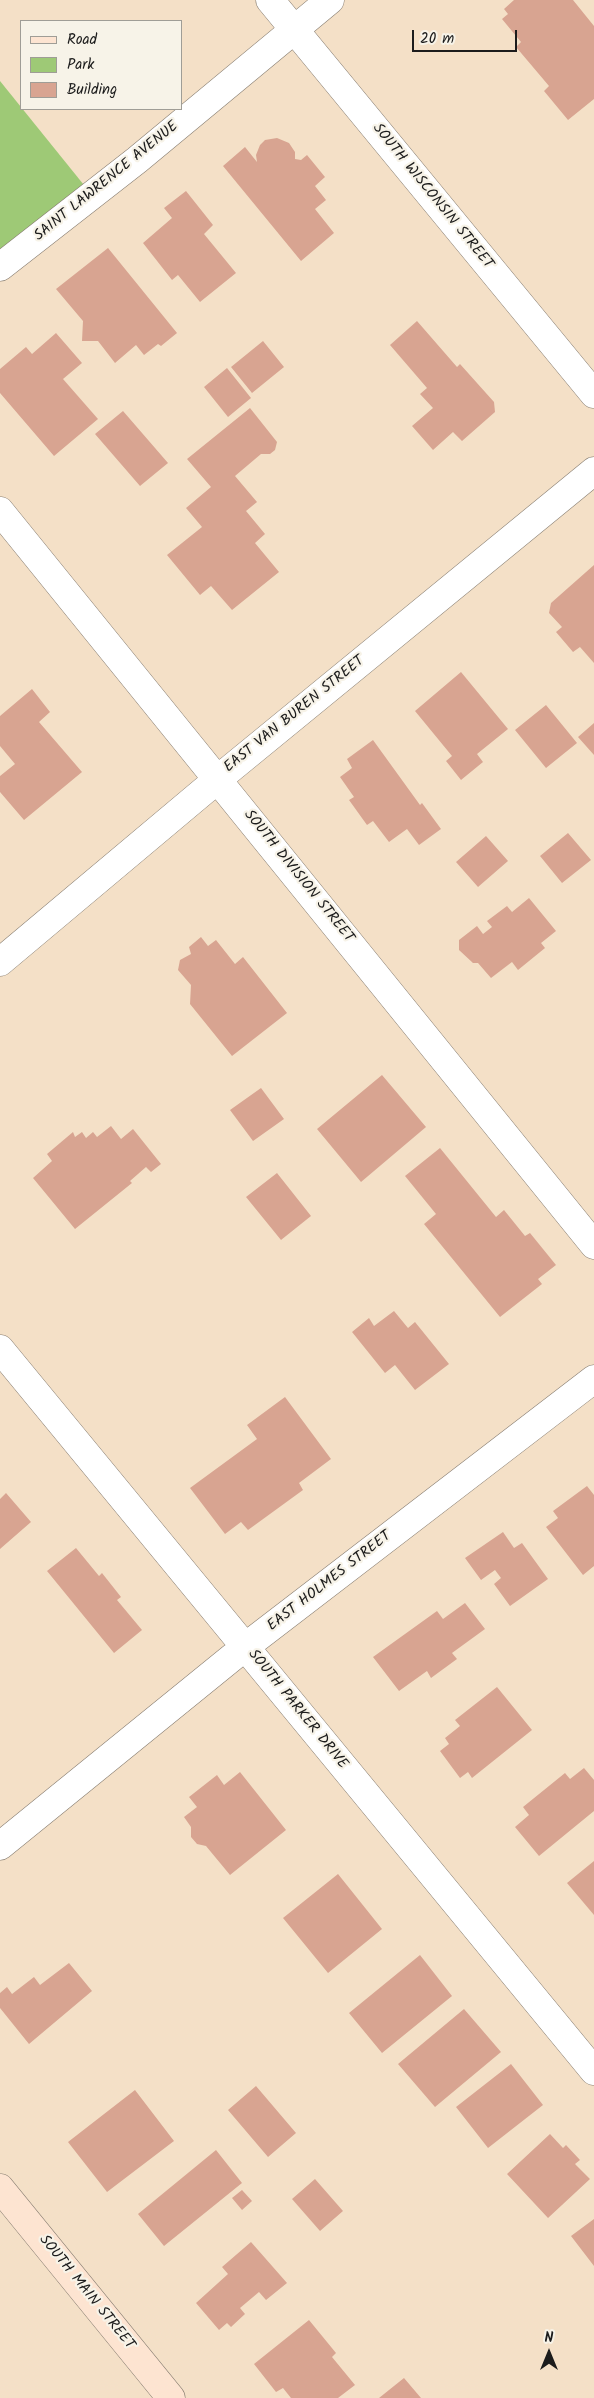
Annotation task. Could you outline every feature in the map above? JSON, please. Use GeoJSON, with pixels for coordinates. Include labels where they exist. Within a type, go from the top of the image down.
{"type":"FeatureCollection","features":[{"type":"Feature","properties":{"kind":"main road","name":"SOUTH MAIN STREET"},"geometry":{"type":"LineString","coordinates":[[0,2188],[171,2398]]}},
{"type":"Feature","properties":{"kind":"street","name":"SOUTH WISCONSIN STREET"},"geometry":{"type":"LineString","coordinates":[[270,0],[594,394]]}},
{"type":"Feature","properties":{"kind":"street","name":"SAINT LAWRENCE AVENUE"},"geometry":{"type":"LineString","coordinates":[[0,267],[137,160],[330,0]]}},
{"type":"Feature","properties":{"kind":"street","name":"EAST VAN BUREN STREET"},"geometry":{"type":"LineString","coordinates":[[0,962],[218,778],[594,471]]}},
{"type":"Feature","properties":{"kind":"street","name":"SOUTH DIVISION STREET"},"geometry":{"type":"LineString","coordinates":[[0,511],[594,1245]]}},
{"type":"Feature","properties":{"kind":"street","name":"SOUTH PARKER DRIVE"},"geometry":{"type":"LineString","coordinates":[[0,1349],[594,2071]]}},
{"type":"Feature","properties":{"kind":"street","name":"EAST HOLMES STREET"},"geometry":{"type":"LineString","coordinates":[[0,1846],[245,1648],[594,1379]]}},
{"type":"Feature","properties":{"kind":"green space"},"geometry":{"type":"Polygon","coordinates":[[[0,81],[20,106],[20,110],[23,110],[92,195],[0,267],[0,81]]]}},
{"type":"Feature","properties":{"kind":"building"},"geometry":{"type":"Polygon","coordinates":[[[514,0],[573,0],[594,26],[594,99],[568,120],[544,91],[549,86],[516,47],[521,42],[502,19],[508,14],[504,9],[514,0]]]}},
{"type":"Feature","properties":{"kind":"building"},"geometry":{"type":"Polygon","coordinates":[[[277,138],[289,143],[295,152],[295,159],[301,160],[307,155],[325,177],[315,186],[326,200],[315,209],[334,233],[301,261],[223,166],[245,147],[257,162],[256,155],[260,145],[265,140],[277,138]]]}},
{"type":"Feature","properties":{"kind":"building"},"geometry":{"type":"Polygon","coordinates":[[[186,191],[213,225],[204,234],[236,273],[200,302],[178,275],[172,280],[143,243],[172,218],[164,208],[186,191]]]}},
{"type":"Feature","properties":{"kind":"building"},"geometry":{"type":"Polygon","coordinates":[[[108,248],[177,333],[161,346],[158,344],[144,355],[136,345],[115,363],[98,341],[82,341],[83,321],[56,289],[108,248]]]}},
{"type":"Feature","properties":{"kind":"building"},"geometry":{"type":"Polygon","coordinates":[[[417,321],[457,367],[460,364],[494,402],[495,412],[462,441],[453,432],[433,450],[412,426],[433,408],[420,394],[427,388],[390,345],[417,321]]]}},
{"type":"Feature","properties":{"kind":"building"},"geometry":{"type":"Polygon","coordinates":[[[56,333],[82,363],[63,379],[98,419],[54,456],[0,393],[0,369],[26,347],[32,354],[56,333]]]}},
{"type":"Feature","properties":{"kind":"building"},"geometry":{"type":"Polygon","coordinates":[[[263,341],[284,367],[252,393],[231,367],[263,341]]]}},
{"type":"Feature","properties":{"kind":"building"},"geometry":{"type":"Polygon","coordinates":[[[227,368],[251,398],[228,417],[204,387],[227,368]]]}},
{"type":"Feature","properties":{"kind":"building"},"geometry":{"type":"Polygon","coordinates":[[[250,408],[277,442],[275,450],[270,454],[261,454],[235,476],[257,502],[246,511],[265,534],[255,543],[279,572],[232,610],[211,586],[200,595],[167,555],[202,527],[186,508],[211,487],[187,459],[250,408]]]}},
{"type":"Feature","properties":{"kind":"building"},"geometry":{"type":"Polygon","coordinates":[[[123,411],[168,463],[140,486],[95,434],[123,411]]]}},
{"type":"Feature","properties":{"kind":"building"},"geometry":{"type":"Polygon","coordinates":[[[594,565],[594,663],[580,647],[573,652],[556,632],[562,627],[549,613],[551,603],[594,565]]]}},
{"type":"Feature","properties":{"kind":"building"},"geometry":{"type":"Polygon","coordinates":[[[461,672],[508,729],[477,754],[483,762],[461,780],[446,761],[452,756],[415,711],[461,672]]]}},
{"type":"Feature","properties":{"kind":"building"},"geometry":{"type":"Polygon","coordinates":[[[32,689],[50,712],[39,722],[82,772],[24,820],[0,792],[0,776],[15,764],[0,746],[0,716],[32,689]]]}},
{"type":"Feature","properties":{"kind":"building"},"geometry":{"type":"Polygon","coordinates":[[[546,705],[577,743],[546,768],[515,730],[546,705]]]}},
{"type":"Feature","properties":{"kind":"building"},"geometry":{"type":"Polygon","coordinates":[[[594,723],[594,755],[578,737],[594,723]]]}},
{"type":"Feature","properties":{"kind":"building"},"geometry":{"type":"Polygon","coordinates":[[[373,740],[420,805],[422,803],[441,829],[419,845],[407,829],[389,842],[373,821],[367,825],[349,800],[354,797],[340,777],[352,768],[347,759],[373,740]]]}},
{"type":"Feature","properties":{"kind":"building"},"geometry":{"type":"Polygon","coordinates":[[[568,833],[591,860],[562,883],[540,856],[568,833]]]}},
{"type":"Feature","properties":{"kind":"building"},"geometry":{"type":"Polygon","coordinates":[[[486,836],[508,861],[478,887],[456,862],[486,836]]]}},
{"type":"Feature","properties":{"kind":"building"},"geometry":{"type":"Polygon","coordinates":[[[529,898],[556,931],[541,943],[545,948],[518,970],[512,962],[491,978],[478,963],[473,963],[459,950],[459,940],[477,926],[483,934],[492,927],[487,921],[507,906],[512,912],[529,898]]]}},
{"type":"Feature","properties":{"kind":"building"},"geometry":{"type":"Polygon","coordinates":[[[201,937],[208,946],[216,940],[235,964],[243,957],[287,1013],[232,1056],[190,1004],[191,985],[178,970],[180,960],[191,954],[189,947],[201,937]]]}},
{"type":"Feature","properties":{"kind":"building"},"geometry":{"type":"Polygon","coordinates":[[[382,1075],[426,1127],[361,1182],[317,1129],[382,1075]]]}},
{"type":"Feature","properties":{"kind":"building"},"geometry":{"type":"Polygon","coordinates":[[[261,1088],[284,1119],[253,1141],[230,1110],[261,1088]]]}},
{"type":"Feature","properties":{"kind":"building"},"geometry":{"type":"Polygon","coordinates":[[[111,1126],[121,1139],[133,1129],[161,1164],[151,1172],[146,1167],[130,1181],[132,1183],[75,1229],[33,1178],[52,1161],[47,1154],[73,1132],[75,1137],[82,1132],[86,1138],[93,1132],[97,1137],[111,1126]]]}},
{"type":"Feature","properties":{"kind":"building"},"geometry":{"type":"Polygon","coordinates":[[[440,1148],[496,1217],[504,1210],[525,1236],[530,1233],[556,1265],[538,1279],[542,1284],[500,1317],[424,1224],[436,1214],[405,1176],[440,1148]]]}},
{"type":"Feature","properties":{"kind":"building"},"geometry":{"type":"Polygon","coordinates":[[[277,1173],[311,1216],[281,1240],[246,1197],[277,1173]]]}},
{"type":"Feature","properties":{"kind":"building"},"geometry":{"type":"Polygon","coordinates":[[[394,1311],[408,1328],[415,1322],[449,1364],[415,1390],[395,1365],[385,1373],[352,1332],[369,1318],[374,1326],[394,1311]]]}},
{"type":"Feature","properties":{"kind":"building"},"geometry":{"type":"Polygon","coordinates":[[[285,1397],[331,1459],[299,1483],[303,1490],[248,1530],[241,1522],[225,1534],[190,1488],[257,1439],[247,1425],[285,1397]]]}},
{"type":"Feature","properties":{"kind":"building"},"geometry":{"type":"Polygon","coordinates":[[[587,1486],[594,1495],[594,1566],[583,1575],[546,1527],[558,1518],[553,1511],[587,1486]]]}},
{"type":"Feature","properties":{"kind":"building"},"geometry":{"type":"Polygon","coordinates":[[[6,1493],[31,1522],[0,1549],[0,1499],[6,1493]]]}},
{"type":"Feature","properties":{"kind":"building"},"geometry":{"type":"Polygon","coordinates":[[[503,1532],[514,1548],[522,1543],[548,1579],[510,1606],[494,1584],[501,1578],[495,1570],[481,1580],[465,1558],[503,1532]]]}},
{"type":"Feature","properties":{"kind":"building"},"geometry":{"type":"Polygon","coordinates":[[[76,1548],[99,1576],[102,1573],[121,1597],[117,1600],[142,1630],[114,1653],[47,1571],[76,1548]]]}},
{"type":"Feature","properties":{"kind":"building"},"geometry":{"type":"Polygon","coordinates":[[[465,1603],[485,1629],[452,1653],[457,1659],[431,1678],[427,1671],[399,1691],[373,1657],[437,1611],[443,1619],[465,1603]]]}},
{"type":"Feature","properties":{"kind":"building"},"geometry":{"type":"Polygon","coordinates":[[[497,1687],[532,1730],[472,1778],[468,1772],[460,1778],[440,1751],[449,1744],[445,1738],[460,1726],[455,1720],[497,1687]]]}},
{"type":"Feature","properties":{"kind":"building"},"geometry":{"type":"Polygon","coordinates":[[[584,1768],[594,1780],[594,1811],[539,1856],[515,1827],[529,1815],[523,1807],[565,1773],[570,1779],[584,1768]]]}},
{"type":"Feature","properties":{"kind":"building"},"geometry":{"type":"Polygon","coordinates":[[[240,1772],[286,1830],[230,1875],[206,1846],[197,1844],[191,1837],[191,1827],[184,1817],[197,1807],[189,1797],[217,1775],[224,1785],[240,1772]]]}},
{"type":"Feature","properties":{"kind":"building"},"geometry":{"type":"Polygon","coordinates":[[[594,1861],[594,1915],[567,1883],[594,1861]]]}},
{"type":"Feature","properties":{"kind":"building"},"geometry":{"type":"Polygon","coordinates":[[[338,1874],[382,1929],[328,1973],[283,1918],[338,1874]]]}},
{"type":"Feature","properties":{"kind":"building"},"geometry":{"type":"Polygon","coordinates":[[[420,1955],[452,1996],[382,2053],[349,2013],[420,1955]]]}},
{"type":"Feature","properties":{"kind":"building"},"geometry":{"type":"Polygon","coordinates":[[[69,1963],[92,1991],[29,2044],[0,2008],[0,1993],[7,1987],[12,1994],[34,1977],[40,1985],[69,1963]]]}},
{"type":"Feature","properties":{"kind":"building"},"geometry":{"type":"Polygon","coordinates":[[[464,2009],[501,2052],[435,2107],[398,2064],[464,2009]]]}},
{"type":"Feature","properties":{"kind":"building"},"geometry":{"type":"Polygon","coordinates":[[[511,2064],[543,2105],[488,2148],[456,2107],[511,2064]]]}},
{"type":"Feature","properties":{"kind":"building"},"geometry":{"type":"Polygon","coordinates":[[[256,2086],[296,2133],[268,2157],[228,2110],[256,2086]]]}},
{"type":"Feature","properties":{"kind":"building"},"geometry":{"type":"Polygon","coordinates":[[[135,2090],[174,2141],[107,2192],[68,2142],[135,2090]]]}},
{"type":"Feature","properties":{"kind":"building"},"geometry":{"type":"Polygon","coordinates":[[[550,2134],[563,2148],[566,2145],[580,2160],[575,2164],[590,2179],[548,2218],[507,2174],[550,2134]]]}},
{"type":"Feature","properties":{"kind":"building"},"geometry":{"type":"Polygon","coordinates":[[[216,2150],[242,2183],[164,2246],[138,2214],[216,2150]]]}},
{"type":"Feature","properties":{"kind":"building"},"geometry":{"type":"Polygon","coordinates":[[[315,2179],[343,2211],[320,2231],[292,2199],[315,2179]]]}},
{"type":"Feature","properties":{"kind":"building"},"geometry":{"type":"Polygon","coordinates":[[[242,2190],[252,2201],[242,2210],[232,2198],[242,2190]]]}},
{"type":"Feature","properties":{"kind":"building"},"geometry":{"type":"Polygon","coordinates":[[[594,2219],[594,2266],[571,2236],[594,2219]]]}},
{"type":"Feature","properties":{"kind":"building"},"geometry":{"type":"Polygon","coordinates":[[[251,2242],[287,2283],[266,2300],[259,2292],[240,2308],[245,2314],[231,2327],[227,2323],[219,2330],[196,2303],[228,2274],[222,2267],[251,2242]]]}},
{"type":"Feature","properties":{"kind":"building"},"geometry":{"type":"Polygon","coordinates":[[[309,2320],[336,2353],[332,2357],[355,2385],[338,2398],[291,2398],[283,2388],[276,2392],[254,2364],[309,2320]]]}},
{"type":"Feature","properties":{"kind":"building"},"geometry":{"type":"Polygon","coordinates":[[[404,2378],[421,2398],[379,2398],[404,2378]]]}}]}
